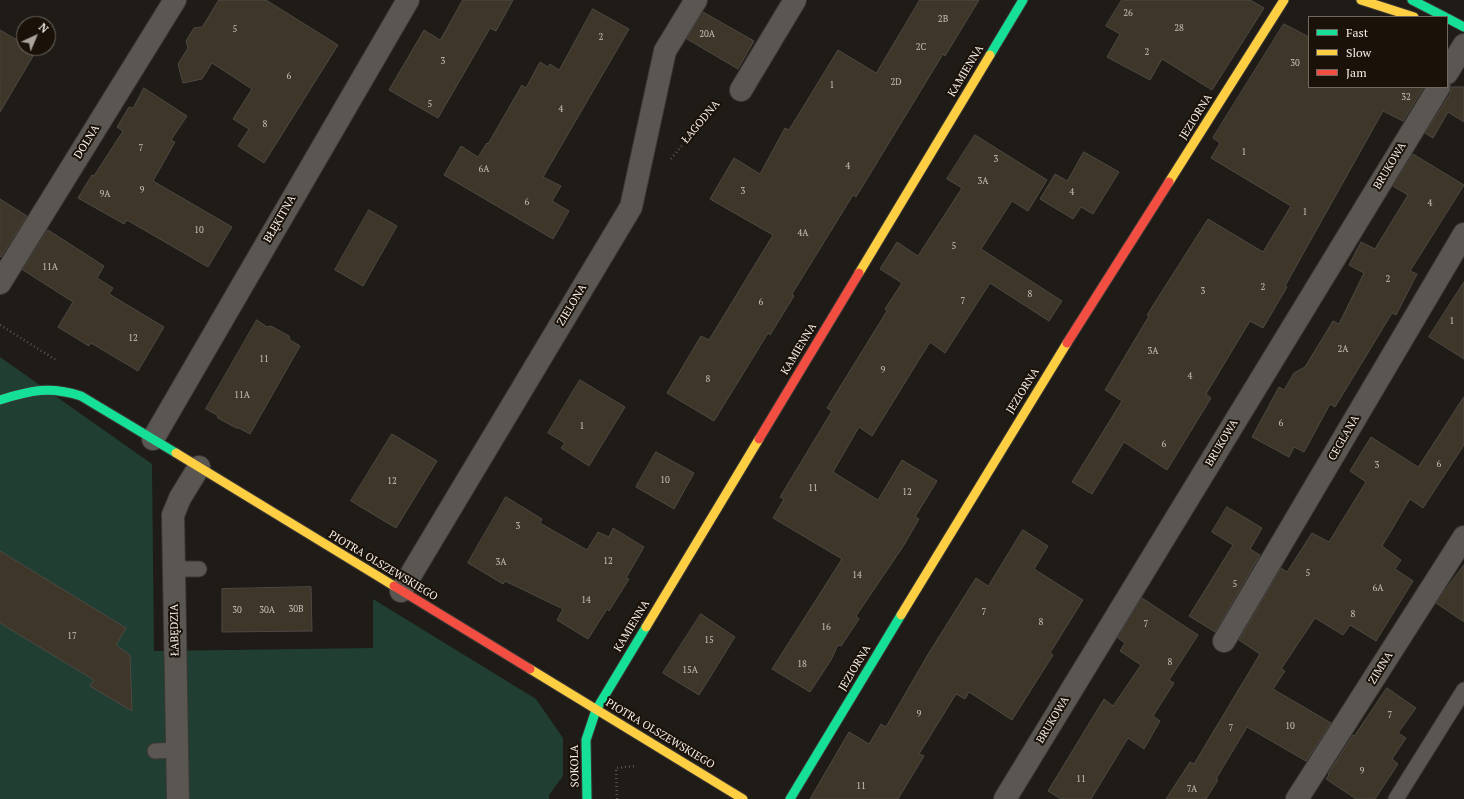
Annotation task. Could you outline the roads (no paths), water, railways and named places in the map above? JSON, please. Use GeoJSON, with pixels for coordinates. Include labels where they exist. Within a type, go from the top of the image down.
{"type":"FeatureCollection","features":[{"type":"Feature","properties":{"kind":"street","name":"DOLNA"},"geometry":{"type":"LineString","coordinates":[[0,283],[174,0]]}},
{"type":"Feature","properties":{"kind":"street","name":"BŁĘKITNA"},"geometry":{"type":"LineString","coordinates":[[153,438],[408,0]]}},
{"type":"Feature","properties":{"kind":"street","name":"ZIELONA"},"geometry":{"type":"LineString","coordinates":[[401,591],[631,207],[665,51],[696,0]]}},
{"type":"Feature","properties":{"kind":"street"},"geometry":{"type":"LineString","coordinates":[[741,90],[795,0]]}},
{"type":"Feature","properties":{"kind":"street","name":"KAMIENNA"},"geometry":{"type":"LineString","coordinates":[[596,710],[1023,0]]}},
{"type":"Feature","properties":{"kind":"street","name":"JEZIORNA"},"geometry":{"type":"LineString","coordinates":[[790,799],[1031,401],[1284,0]]}},
{"type":"Feature","properties":{"kind":"street"},"geometry":{"type":"LineString","coordinates":[[1361,0],[1411,16]]}},
{"type":"Feature","properties":{"kind":"street"},"geometry":{"type":"LineString","coordinates":[[1412,0],[1442,16]]}},
{"type":"Feature","properties":{"kind":"street"},"geometry":{"type":"LineString","coordinates":[[1448,19],[1464,28]]}},
{"type":"Feature","properties":{"kind":"street"},"geometry":{"type":"LineString","coordinates":[[1448,25],[1464,28]]}},
{"type":"Feature","properties":{"kind":"street"},"geometry":{"type":"LineString","coordinates":[[1448,71],[1464,45]]}},
{"type":"Feature","properties":{"kind":"street","name":"BRUKOWA"},"geometry":{"type":"LineString","coordinates":[[1005,799],[1437,88]]}},
{"type":"Feature","properties":{"kind":"street","name":"CEGLANA"},"geometry":{"type":"LineString","coordinates":[[1224,641],[1464,234]]}},
{"type":"Feature","properties":{"kind":"street","name":"PIOTRA OLSZEWSKIEGO"},"geometry":{"type":"LineString","coordinates":[[0,400],[24,392],[46,390],[65,391],[81,396],[153,438],[743,799]]}},
{"type":"Feature","properties":{"kind":"street","name":"ŁABĘDZIA"},"geometry":{"type":"LineString","coordinates":[[178,799],[174,515],[180,498],[199,467]]}},
{"type":"Feature","properties":{"kind":"street","name":"ZIMNA"},"geometry":{"type":"LineString","coordinates":[[1297,799],[1464,537]]}},
{"type":"Feature","properties":{"kind":"street","name":"SOKOLA"},"geometry":{"type":"LineString","coordinates":[[587,799],[586,740],[596,710]]}},
{"type":"Feature","properties":{"kind":"lane"},"geometry":{"type":"LineString","coordinates":[[174,569],[199,569]]}},
{"type":"Feature","properties":{"kind":"lane"},"geometry":{"type":"LineString","coordinates":[[1396,799],[1464,690]]}},
{"type":"Feature","properties":{"kind":"lane"},"geometry":{"type":"LineString","coordinates":[[155,751],[177,750]]}}]}
